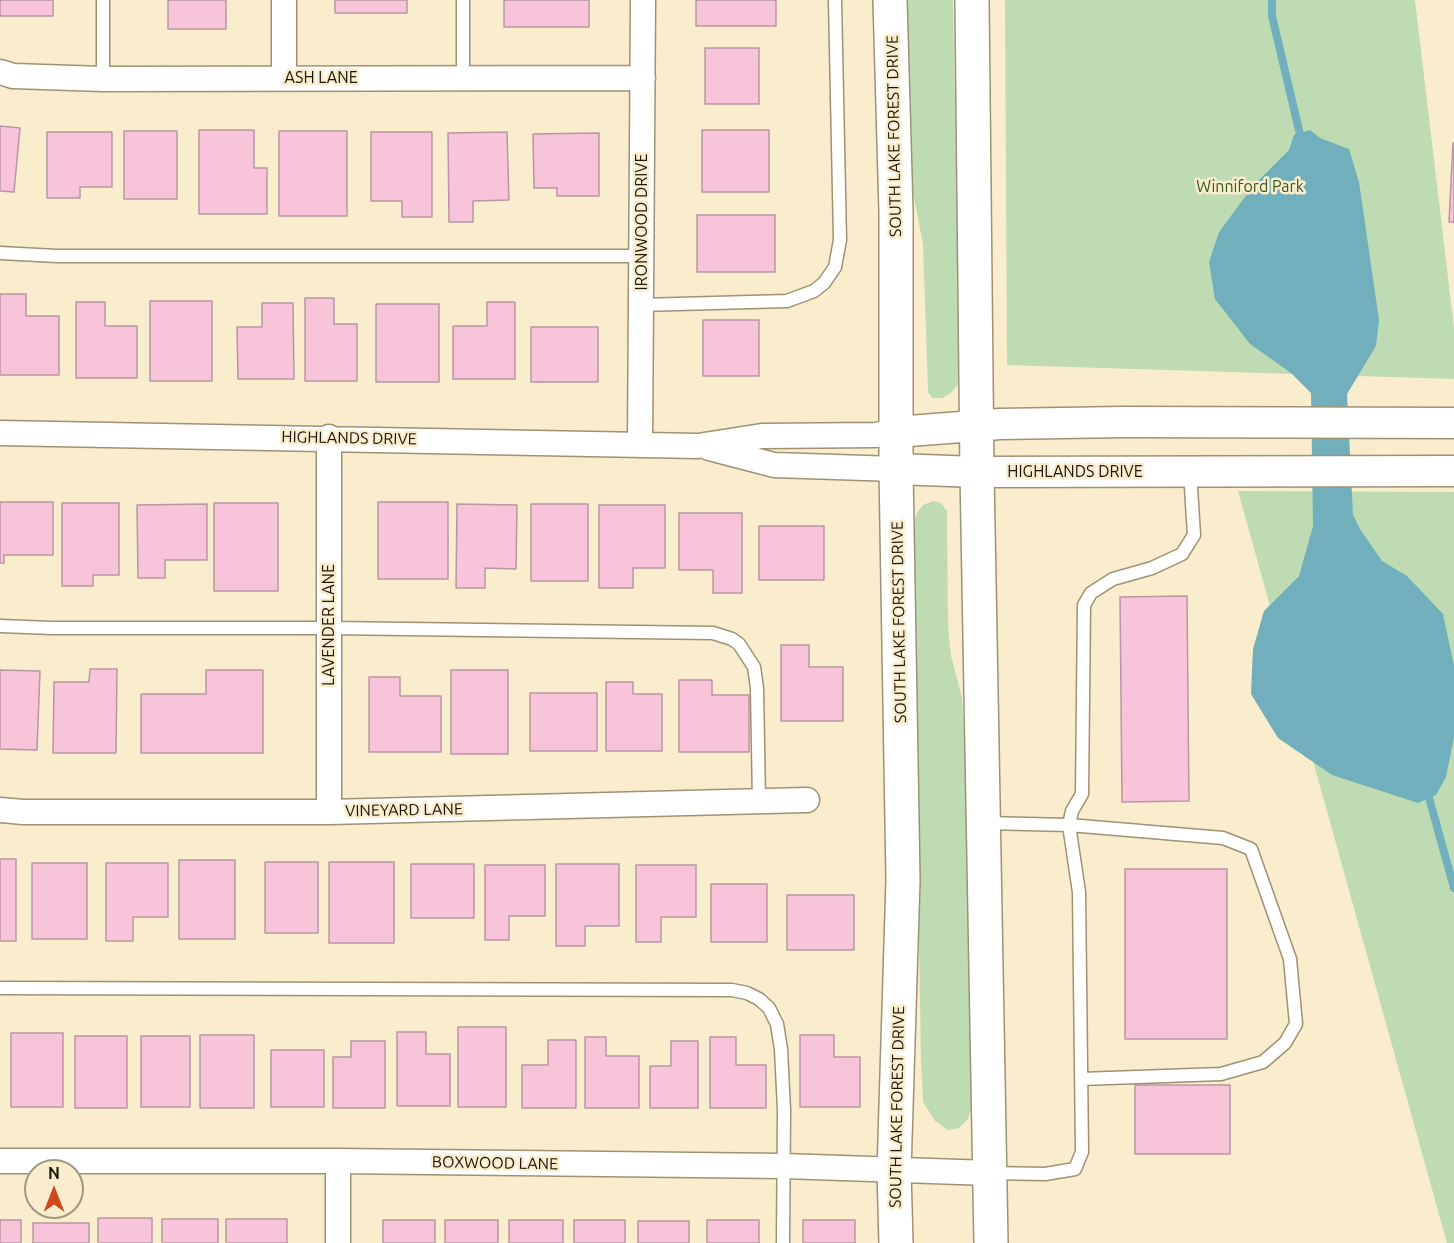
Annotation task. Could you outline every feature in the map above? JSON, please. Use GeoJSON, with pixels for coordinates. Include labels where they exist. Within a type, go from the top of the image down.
{"type":"FeatureCollection","features":[{"type":"Feature","properties":{"kind":"main road","name":"SOUTH LAKE FOREST DRIVE"},"geometry":{"type":"LineString","coordinates":[[890,0],[896,213],[896,469],[903,880],[894,1171],[896,1243]]}},
{"type":"Feature","properties":{"kind":"main road"},"geometry":{"type":"LineString","coordinates":[[972,0],[977,472],[991,1243]]}},
{"type":"Feature","properties":{"kind":"street"},"geometry":{"type":"LineString","coordinates":[[284,0],[284,78]]}},
{"type":"Feature","properties":{"kind":"street","name":"IRONWOOD DRIVE"},"geometry":{"type":"LineString","coordinates":[[640,445],[643,0]]}},
{"type":"Feature","properties":{"kind":"street","name":"ASH LANE"},"geometry":{"type":"LineString","coordinates":[[0,72],[13,76],[103,79],[643,78]]}},
{"type":"Feature","properties":{"kind":"street","name":"HIGHLANDS DRIVE"},"geometry":{"type":"LineString","coordinates":[[0,433],[328,437],[698,446],[762,436],[875,435],[977,424],[1454,423]]}},
{"type":"Feature","properties":{"kind":"street","name":"LAVENDER LANE"},"geometry":{"type":"LineString","coordinates":[[328,437],[328,812]]}},
{"type":"Feature","properties":{"kind":"street","name":"HIGHLANDS DRIVE"},"geometry":{"type":"LineString","coordinates":[[698,446],[774,465],[977,472],[1454,471]]}},
{"type":"Feature","properties":{"kind":"street","name":"VINEYARD LANE"},"geometry":{"type":"LineString","coordinates":[[0,810],[23,812],[328,812],[807,800]]}},
{"type":"Feature","properties":{"kind":"street","name":"BOXWOOD LANE"},"geometry":{"type":"LineString","coordinates":[[0,1161],[338,1161],[783,1166],[990,1173]]}},
{"type":"Feature","properties":{"kind":"street"},"geometry":{"type":"LineString","coordinates":[[338,1161],[338,1243]]}},
{"type":"Feature","properties":{"kind":"lane"},"geometry":{"type":"LineString","coordinates":[[103,0],[103,79]]}},
{"type":"Feature","properties":{"kind":"lane"},"geometry":{"type":"LineString","coordinates":[[463,0],[463,77]]}},
{"type":"Feature","properties":{"kind":"lane"},"geometry":{"type":"LineString","coordinates":[[641,305],[787,301],[814,291],[824,283],[835,267],[840,240],[835,0]]}},
{"type":"Feature","properties":{"kind":"lane"},"geometry":{"type":"LineString","coordinates":[[0,253],[57,256],[641,256]]}},
{"type":"Feature","properties":{"kind":"lane"},"geometry":{"type":"LineString","coordinates":[[990,1173],[1045,1174],[1075,1169],[1082,1152],[1079,892],[1069,825],[1072,811],[1082,794],[1084,605],[1091,593],[1113,579],[1152,568],[1182,554],[1194,536],[1190,472]]}},
{"type":"Feature","properties":{"kind":"lane"},"geometry":{"type":"LineString","coordinates":[[0,626],[702,632],[732,639],[746,652],[754,667],[759,802]]}},
{"type":"Feature","properties":{"kind":"lane"},"geometry":{"type":"LineString","coordinates":[[984,823],[1069,825],[1223,838],[1251,849],[1290,959],[1296,1024],[1285,1043],[1263,1062],[1221,1074],[1081,1079]]}},
{"type":"Feature","properties":{"kind":"lane"},"geometry":{"type":"LineString","coordinates":[[0,988],[732,990],[747,993],[759,999],[769,1008],[777,1024],[782,1060],[783,1243]]}},
{"type":"Feature","properties":{"kind":"green space"},"geometry":{"type":"Polygon","coordinates":[[[902,0],[953,0],[960,365],[958,384],[943,398],[932,398],[928,392],[923,244],[907,162],[902,0]]]}},
{"type":"Feature","properties":{"kind":"green space","name":"Winniford Park"},"geometry":{"type":"Polygon","coordinates":[[[1005,0],[1415,0],[1454,328],[1454,379],[1007,365],[1005,0]]]}},
{"type":"Feature","properties":{"kind":"green space"},"geometry":{"type":"Polygon","coordinates":[[[1238,491],[1454,492],[1454,1243],[1447,1243],[1238,491]]]}},
{"type":"Feature","properties":{"kind":"green space"},"geometry":{"type":"Polygon","coordinates":[[[933,501],[941,503],[947,511],[948,625],[951,656],[962,697],[966,775],[971,1109],[968,1119],[959,1128],[948,1130],[935,1121],[923,1102],[921,1060],[912,527],[923,505],[933,501]]]}},
{"type":"Feature","properties":{"kind":"water"},"geometry":{"type":"Polygon","coordinates":[[[1310,130],[1320,138],[1349,149],[1359,182],[1379,320],[1376,346],[1347,394],[1353,515],[1382,561],[1407,576],[1443,614],[1454,666],[1454,737],[1446,777],[1436,795],[1418,803],[1332,775],[1278,738],[1251,694],[1253,649],[1264,611],[1299,576],[1313,526],[1311,393],[1291,373],[1250,344],[1215,299],[1209,262],[1219,232],[1254,185],[1289,150],[1294,135],[1310,130]]]}},
{"type":"Feature","properties":{"kind":"building"},"geometry":{"type":"Polygon","coordinates":[[[0,0],[53,0],[53,16],[0,16],[0,0]]]}},
{"type":"Feature","properties":{"kind":"building"},"geometry":{"type":"Polygon","coordinates":[[[168,0],[226,0],[226,29],[168,29],[168,0]]]}},
{"type":"Feature","properties":{"kind":"building"},"geometry":{"type":"Polygon","coordinates":[[[335,0],[407,0],[407,13],[335,13],[335,0]]]}},
{"type":"Feature","properties":{"kind":"building"},"geometry":{"type":"Polygon","coordinates":[[[504,0],[589,0],[589,27],[504,27],[504,0]]]}},
{"type":"Feature","properties":{"kind":"building"},"geometry":{"type":"Polygon","coordinates":[[[696,0],[776,0],[776,26],[696,26],[696,0]]]}},
{"type":"Feature","properties":{"kind":"building"},"geometry":{"type":"Polygon","coordinates":[[[705,48],[759,48],[759,104],[705,104],[705,48]]]}},
{"type":"Feature","properties":{"kind":"building"},"geometry":{"type":"Polygon","coordinates":[[[0,126],[20,128],[14,192],[0,191],[0,126]]]}},
{"type":"Feature","properties":{"kind":"building"},"geometry":{"type":"Polygon","coordinates":[[[199,130],[254,130],[254,168],[267,168],[267,214],[199,214],[199,130]]]}},
{"type":"Feature","properties":{"kind":"building"},"geometry":{"type":"Polygon","coordinates":[[[702,130],[769,130],[769,192],[702,192],[702,130]]]}},
{"type":"Feature","properties":{"kind":"building"},"geometry":{"type":"Polygon","coordinates":[[[124,131],[177,131],[177,199],[124,199],[124,131]]]}},
{"type":"Feature","properties":{"kind":"building"},"geometry":{"type":"Polygon","coordinates":[[[279,131],[347,131],[347,216],[279,216],[279,131]]]}},
{"type":"Feature","properties":{"kind":"building"},"geometry":{"type":"Polygon","coordinates":[[[47,132],[112,132],[112,187],[80,187],[80,198],[47,198],[47,132]]]}},
{"type":"Feature","properties":{"kind":"building"},"geometry":{"type":"Polygon","coordinates":[[[371,132],[432,132],[432,217],[402,217],[402,201],[371,201],[371,132]]]}},
{"type":"Feature","properties":{"kind":"building"},"geometry":{"type":"Polygon","coordinates":[[[507,132],[509,200],[473,201],[473,222],[449,222],[448,133],[507,132]]]}},
{"type":"Feature","properties":{"kind":"building"},"geometry":{"type":"Polygon","coordinates":[[[599,133],[599,196],[557,196],[557,188],[534,188],[533,134],[599,133]]]}},
{"type":"Feature","properties":{"kind":"building"},"geometry":{"type":"Polygon","coordinates":[[[1453,143],[1454,222],[1449,222],[1453,143]]]}},
{"type":"Feature","properties":{"kind":"building"},"geometry":{"type":"Polygon","coordinates":[[[697,215],[775,215],[775,272],[697,272],[697,215]]]}},
{"type":"Feature","properties":{"kind":"building"},"geometry":{"type":"Polygon","coordinates":[[[0,294],[26,294],[26,316],[59,316],[59,375],[0,375],[0,294]]]}},
{"type":"Feature","properties":{"kind":"building"},"geometry":{"type":"Polygon","coordinates":[[[305,298],[334,298],[334,324],[357,324],[357,381],[305,381],[305,298]]]}},
{"type":"Feature","properties":{"kind":"building"},"geometry":{"type":"Polygon","coordinates":[[[150,301],[212,301],[212,381],[150,381],[150,301]]]}},
{"type":"Feature","properties":{"kind":"building"},"geometry":{"type":"Polygon","coordinates":[[[76,302],[105,302],[105,326],[137,326],[137,378],[76,378],[76,302]]]}},
{"type":"Feature","properties":{"kind":"building"},"geometry":{"type":"Polygon","coordinates":[[[487,302],[515,302],[515,379],[453,379],[453,326],[487,326],[487,302]]]}},
{"type":"Feature","properties":{"kind":"building"},"geometry":{"type":"Polygon","coordinates":[[[262,303],[293,303],[294,379],[238,379],[237,327],[262,327],[262,303]]]}},
{"type":"Feature","properties":{"kind":"building"},"geometry":{"type":"Polygon","coordinates":[[[376,304],[439,304],[439,382],[376,382],[376,304]]]}},
{"type":"Feature","properties":{"kind":"building"},"geometry":{"type":"Polygon","coordinates":[[[703,320],[759,320],[759,376],[703,376],[703,320]]]}},
{"type":"Feature","properties":{"kind":"building"},"geometry":{"type":"Polygon","coordinates":[[[531,327],[598,327],[598,382],[531,382],[531,327]]]}},
{"type":"Feature","properties":{"kind":"building"},"geometry":{"type":"Polygon","coordinates":[[[0,502],[53,502],[53,555],[4,555],[4,563],[0,563],[0,502]]]}},
{"type":"Feature","properties":{"kind":"building"},"geometry":{"type":"Polygon","coordinates":[[[378,502],[448,502],[448,579],[378,579],[378,502]]]}},
{"type":"Feature","properties":{"kind":"building"},"geometry":{"type":"Polygon","coordinates":[[[62,503],[119,503],[119,575],[93,575],[93,586],[62,586],[62,503]]]}},
{"type":"Feature","properties":{"kind":"building"},"geometry":{"type":"Polygon","coordinates":[[[214,503],[278,503],[278,591],[214,591],[214,503]]]}},
{"type":"Feature","properties":{"kind":"building"},"geometry":{"type":"Polygon","coordinates":[[[207,504],[207,560],[165,560],[165,578],[138,578],[137,505],[207,504]]]}},
{"type":"Feature","properties":{"kind":"building"},"geometry":{"type":"Polygon","coordinates":[[[457,504],[517,505],[516,569],[485,568],[485,588],[456,588],[457,504]]]}},
{"type":"Feature","properties":{"kind":"building"},"geometry":{"type":"Polygon","coordinates":[[[531,504],[588,504],[588,581],[531,581],[531,504]]]}},
{"type":"Feature","properties":{"kind":"building"},"geometry":{"type":"Polygon","coordinates":[[[599,505],[665,505],[665,568],[633,568],[633,588],[599,588],[599,505]]]}},
{"type":"Feature","properties":{"kind":"building"},"geometry":{"type":"Polygon","coordinates":[[[679,513],[742,513],[742,593],[713,593],[713,570],[679,570],[679,513]]]}},
{"type":"Feature","properties":{"kind":"building"},"geometry":{"type":"Polygon","coordinates":[[[759,526],[824,526],[824,580],[759,580],[759,526]]]}},
{"type":"Feature","properties":{"kind":"building"},"geometry":{"type":"Polygon","coordinates":[[[1187,596],[1189,801],[1122,802],[1120,597],[1187,596]]]}},
{"type":"Feature","properties":{"kind":"building"},"geometry":{"type":"Polygon","coordinates":[[[781,645],[809,645],[809,667],[843,667],[843,721],[781,721],[781,645]]]}},
{"type":"Feature","properties":{"kind":"building"},"geometry":{"type":"Polygon","coordinates":[[[90,669],[117,669],[116,753],[53,753],[54,682],[89,682],[90,669]]]}},
{"type":"Feature","properties":{"kind":"building"},"geometry":{"type":"Polygon","coordinates":[[[0,670],[40,671],[37,750],[0,749],[0,670]]]}},
{"type":"Feature","properties":{"kind":"building"},"geometry":{"type":"Polygon","coordinates":[[[206,670],[263,670],[263,753],[141,753],[141,694],[206,694],[206,670]]]}},
{"type":"Feature","properties":{"kind":"building"},"geometry":{"type":"Polygon","coordinates":[[[451,670],[508,670],[508,754],[451,754],[451,670]]]}},
{"type":"Feature","properties":{"kind":"building"},"geometry":{"type":"Polygon","coordinates":[[[369,677],[400,677],[400,696],[441,696],[441,752],[369,752],[369,677]]]}},
{"type":"Feature","properties":{"kind":"building"},"geometry":{"type":"Polygon","coordinates":[[[679,680],[712,680],[712,695],[749,695],[749,752],[679,752],[679,680]]]}},
{"type":"Feature","properties":{"kind":"building"},"geometry":{"type":"Polygon","coordinates":[[[606,682],[633,682],[633,694],[662,694],[662,751],[606,751],[606,682]]]}},
{"type":"Feature","properties":{"kind":"building"},"geometry":{"type":"Polygon","coordinates":[[[530,693],[597,693],[597,751],[530,751],[530,693]]]}},
{"type":"Feature","properties":{"kind":"building"},"geometry":{"type":"Polygon","coordinates":[[[0,859],[16,859],[16,941],[0,941],[0,859]]]}},
{"type":"Feature","properties":{"kind":"building"},"geometry":{"type":"Polygon","coordinates":[[[179,860],[235,860],[235,939],[179,939],[179,860]]]}},
{"type":"Feature","properties":{"kind":"building"},"geometry":{"type":"Polygon","coordinates":[[[265,862],[318,862],[318,933],[265,933],[265,862]]]}},
{"type":"Feature","properties":{"kind":"building"},"geometry":{"type":"Polygon","coordinates":[[[329,862],[394,862],[394,943],[329,943],[329,862]]]}},
{"type":"Feature","properties":{"kind":"building"},"geometry":{"type":"Polygon","coordinates":[[[32,863],[87,863],[87,939],[32,939],[32,863]]]}},
{"type":"Feature","properties":{"kind":"building"},"geometry":{"type":"Polygon","coordinates":[[[106,863],[168,863],[168,917],[133,917],[133,941],[106,941],[106,863]]]}},
{"type":"Feature","properties":{"kind":"building"},"geometry":{"type":"Polygon","coordinates":[[[411,864],[474,864],[474,918],[411,918],[411,864]]]}},
{"type":"Feature","properties":{"kind":"building"},"geometry":{"type":"Polygon","coordinates":[[[556,864],[619,864],[619,926],[585,926],[585,946],[556,946],[556,864]]]}},
{"type":"Feature","properties":{"kind":"building"},"geometry":{"type":"Polygon","coordinates":[[[485,865],[545,865],[545,916],[509,916],[509,940],[485,940],[485,865]]]}},
{"type":"Feature","properties":{"kind":"building"},"geometry":{"type":"Polygon","coordinates":[[[636,865],[696,865],[696,917],[661,917],[661,942],[636,942],[636,865]]]}},
{"type":"Feature","properties":{"kind":"building"},"geometry":{"type":"Polygon","coordinates":[[[1125,869],[1227,869],[1227,1039],[1125,1039],[1125,869]]]}},
{"type":"Feature","properties":{"kind":"building"},"geometry":{"type":"Polygon","coordinates":[[[711,884],[767,884],[767,942],[711,942],[711,884]]]}},
{"type":"Feature","properties":{"kind":"building"},"geometry":{"type":"Polygon","coordinates":[[[787,895],[854,895],[854,950],[787,950],[787,895]]]}},
{"type":"Feature","properties":{"kind":"building"},"geometry":{"type":"Polygon","coordinates":[[[458,1027],[506,1027],[506,1107],[458,1107],[458,1027]]]}},
{"type":"Feature","properties":{"kind":"building"},"geometry":{"type":"Polygon","coordinates":[[[397,1032],[426,1032],[426,1054],[450,1054],[450,1106],[397,1106],[397,1032]]]}},
{"type":"Feature","properties":{"kind":"building"},"geometry":{"type":"Polygon","coordinates":[[[11,1033],[63,1033],[63,1107],[11,1107],[11,1033]]]}},
{"type":"Feature","properties":{"kind":"building"},"geometry":{"type":"Polygon","coordinates":[[[200,1035],[254,1035],[254,1108],[200,1108],[200,1035]]]}},
{"type":"Feature","properties":{"kind":"building"},"geometry":{"type":"Polygon","coordinates":[[[800,1035],[834,1035],[834,1057],[860,1057],[860,1107],[800,1107],[800,1035]]]}},
{"type":"Feature","properties":{"kind":"building"},"geometry":{"type":"Polygon","coordinates":[[[75,1036],[127,1036],[127,1108],[75,1108],[75,1036]]]}},
{"type":"Feature","properties":{"kind":"building"},"geometry":{"type":"Polygon","coordinates":[[[141,1036],[190,1036],[190,1107],[141,1107],[141,1036]]]}},
{"type":"Feature","properties":{"kind":"building"},"geometry":{"type":"Polygon","coordinates":[[[585,1037],[606,1037],[606,1056],[639,1056],[639,1108],[585,1108],[585,1037]]]}},
{"type":"Feature","properties":{"kind":"building"},"geometry":{"type":"Polygon","coordinates":[[[710,1037],[736,1037],[736,1065],[766,1065],[766,1108],[710,1108],[710,1037]]]}},
{"type":"Feature","properties":{"kind":"building"},"geometry":{"type":"Polygon","coordinates":[[[548,1040],[576,1040],[576,1108],[522,1108],[522,1065],[548,1065],[548,1040]]]}},
{"type":"Feature","properties":{"kind":"building"},"geometry":{"type":"Polygon","coordinates":[[[351,1041],[385,1041],[385,1108],[333,1108],[333,1057],[351,1057],[351,1041]]]}},
{"type":"Feature","properties":{"kind":"building"},"geometry":{"type":"Polygon","coordinates":[[[671,1041],[698,1041],[698,1108],[650,1108],[650,1066],[671,1066],[671,1041]]]}},
{"type":"Feature","properties":{"kind":"building"},"geometry":{"type":"Polygon","coordinates":[[[271,1050],[324,1050],[324,1107],[271,1107],[271,1050]]]}},
{"type":"Feature","properties":{"kind":"building"},"geometry":{"type":"Polygon","coordinates":[[[1135,1085],[1230,1085],[1230,1154],[1135,1154],[1135,1085]]]}},
{"type":"Feature","properties":{"kind":"building"},"geometry":{"type":"Polygon","coordinates":[[[98,1218],[152,1218],[152,1243],[98,1243],[98,1218]]]}},
{"type":"Feature","properties":{"kind":"building"},"geometry":{"type":"Polygon","coordinates":[[[162,1219],[218,1219],[218,1243],[162,1243],[162,1219]]]}},
{"type":"Feature","properties":{"kind":"building"},"geometry":{"type":"Polygon","coordinates":[[[226,1219],[287,1219],[287,1243],[226,1243],[226,1219]]]}},
{"type":"Feature","properties":{"kind":"building"},"geometry":{"type":"Polygon","coordinates":[[[0,1220],[21,1220],[21,1243],[0,1243],[0,1220]]]}},
{"type":"Feature","properties":{"kind":"building"},"geometry":{"type":"Polygon","coordinates":[[[383,1220],[435,1220],[435,1243],[383,1243],[383,1220]]]}},
{"type":"Feature","properties":{"kind":"building"},"geometry":{"type":"Polygon","coordinates":[[[445,1220],[498,1220],[498,1243],[445,1243],[445,1220]]]}},
{"type":"Feature","properties":{"kind":"building"},"geometry":{"type":"Polygon","coordinates":[[[509,1220],[563,1220],[563,1243],[509,1243],[509,1220]]]}},
{"type":"Feature","properties":{"kind":"building"},"geometry":{"type":"Polygon","coordinates":[[[574,1220],[625,1220],[625,1243],[574,1243],[574,1220]]]}},
{"type":"Feature","properties":{"kind":"building"},"geometry":{"type":"Polygon","coordinates":[[[707,1220],[759,1220],[759,1243],[707,1243],[707,1220]]]}},
{"type":"Feature","properties":{"kind":"building"},"geometry":{"type":"Polygon","coordinates":[[[803,1220],[855,1220],[855,1243],[803,1243],[803,1220]]]}},
{"type":"Feature","properties":{"kind":"building"},"geometry":{"type":"Polygon","coordinates":[[[638,1221],[689,1221],[689,1243],[638,1243],[638,1221]]]}},
{"type":"Feature","properties":{"kind":"building"},"geometry":{"type":"Polygon","coordinates":[[[33,1223],[89,1223],[89,1243],[33,1243],[33,1223]]]}},
{"type":"Feature","properties":{"kind":"waterway"},"geometry":{"type":"LineString","coordinates":[[1272,0],[1272,16],[1302,143]]}},
{"type":"Feature","properties":{"kind":"waterway"},"geometry":{"type":"LineString","coordinates":[[1426,787],[1454,888]]}}]}
